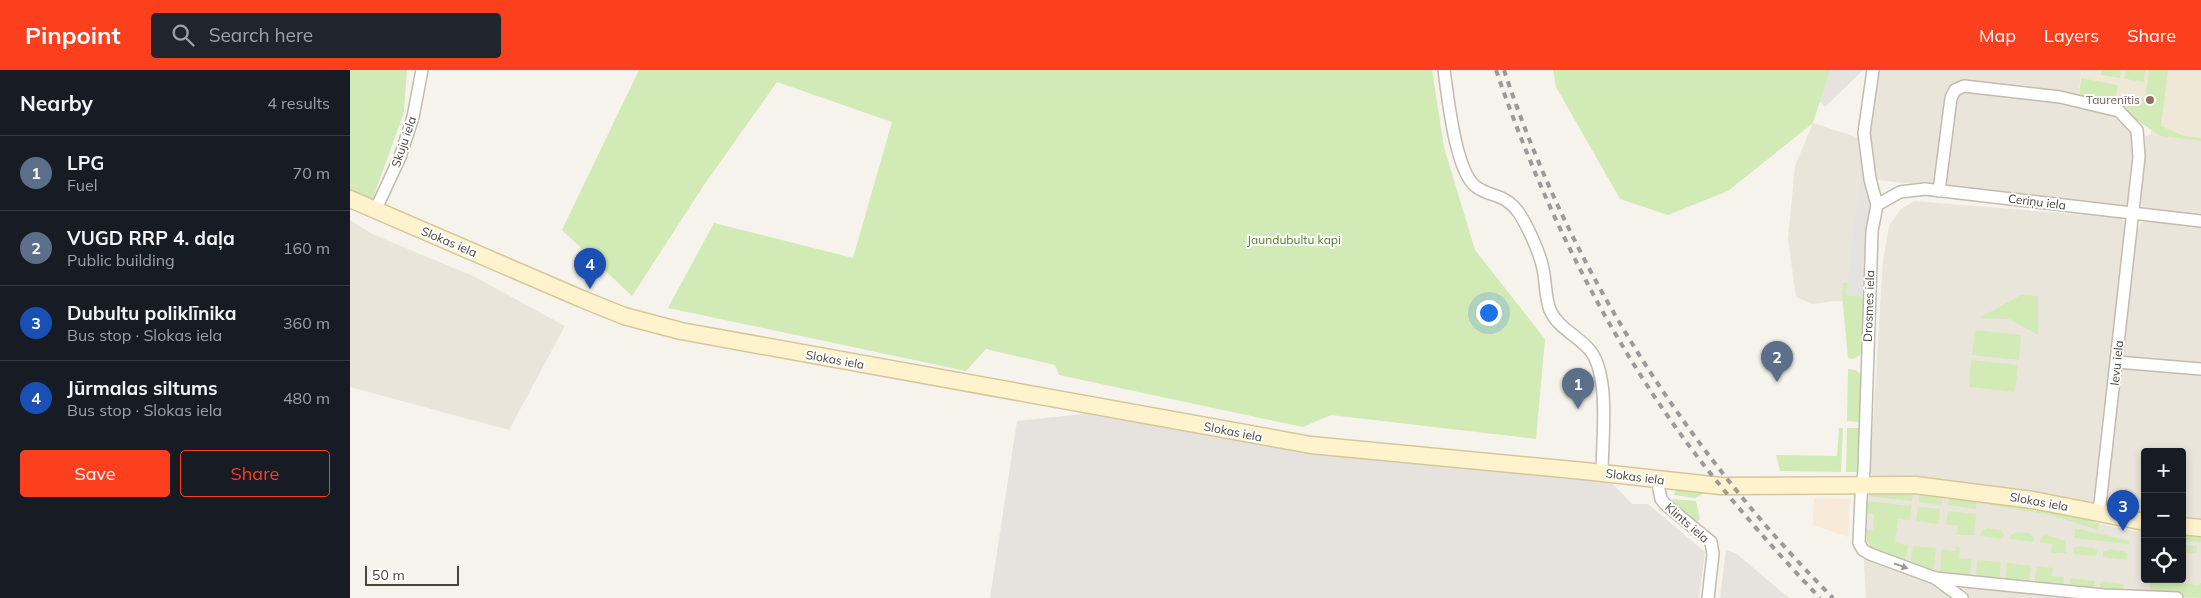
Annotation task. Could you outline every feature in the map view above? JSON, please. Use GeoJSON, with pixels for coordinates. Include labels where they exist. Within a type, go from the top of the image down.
{"type":"FeatureCollection","features":[{"type":"Feature","properties":{"kind":"main road","name":"Slokas iela"},"geometry":{"type":"LineString","coordinates":[[350,199],[624,316],[681,331],[1286,442],[1727,486],[1863,484],[1952,488],[2033,500],[2141,521]]}},
{"type":"Feature","properties":{"kind":"main road"},"geometry":{"type":"LineString","coordinates":[[2186,526],[2201,528]]}},
{"type":"Feature","properties":{"kind":"street","name":"Skuju iela"},"geometry":{"type":"LineString","coordinates":[[376,210],[400,156],[413,117],[422,70]]}},
{"type":"Feature","properties":{"kind":"street"},"geometry":{"type":"LineString","coordinates":[[1444,70],[1459,157],[1466,175],[1475,186],[1503,198],[1518,212],[1526,225],[1543,268],[1550,310],[1557,322],[1592,354],[1600,377],[1604,397],[1602,473]]}},
{"type":"Feature","properties":{"kind":"street"},"geometry":{"type":"LineString","coordinates":[[1873,70],[1864,133],[1870,179],[1878,206]]}},
{"type":"Feature","properties":{"kind":"street","name":"Ievu iela"},"geometry":{"type":"LineString","coordinates":[[1939,191],[1951,98],[1956,90],[1964,86],[2060,97],[2119,111],[2137,130],[2139,157],[2099,513]]}},
{"type":"Feature","properties":{"kind":"street","name":"Ceriņu iela"},"geometry":{"type":"LineString","coordinates":[[1878,206],[1900,192],[1908,190],[1939,191],[2201,221]]}},
{"type":"Feature","properties":{"kind":"street","name":"Drosmes iela"},"geometry":{"type":"LineString","coordinates":[[1878,206],[1872,231],[1863,484],[1859,544],[1863,550],[1870,554],[1935,578]]}},
{"type":"Feature","properties":{"kind":"street"},"geometry":{"type":"LineString","coordinates":[[2117,362],[2201,370]]}},
{"type":"Feature","properties":{"kind":"street","name":"Klints iela"},"geometry":{"type":"LineString","coordinates":[[1657,479],[1661,498],[1665,504],[1711,542],[1713,554],[1708,598]]}},
{"type":"Feature","properties":{"kind":"street"},"geometry":{"type":"LineString","coordinates":[[1935,578],[2104,596],[2177,598]]}},
{"type":"Feature","properties":{"kind":"street"},"geometry":{"type":"LineString","coordinates":[[1935,578],[1962,598]]}},
{"type":"Feature","properties":{"kind":"shaded area"},"geometry":{"type":"Polygon","coordinates":[[[1822,70],[1863,70],[1825,107],[1806,88],[1822,70]]]}},
{"type":"Feature","properties":{"kind":"shaded area"},"geometry":{"type":"Polygon","coordinates":[[[1879,70],[2082,70],[2077,103],[2116,115],[2134,131],[2128,206],[1876,180],[1870,135],[1879,70]]]}},
{"type":"Feature","properties":{"kind":"shaded area","name":"Taurenītis"},"geometry":{"type":"Polygon","coordinates":[[[2082,70],[2201,70],[2201,141],[2151,135],[2151,128],[2117,106],[2079,95],[2082,70]]]}},
{"type":"Feature","properties":{"kind":"shaded area"},"geometry":{"type":"Polygon","coordinates":[[[1813,123],[1859,138],[1872,206],[1864,302],[1835,301],[1813,304],[1796,297],[1788,239],[1795,166],[1813,123]]]}},
{"type":"Feature","properties":{"kind":"shaded area"},"geometry":{"type":"Polygon","coordinates":[[[2151,135],[2201,141],[2201,216],[2145,210],[2138,200],[2145,136],[2151,135]]]}},
{"type":"Feature","properties":{"kind":"shaded area"},"geometry":{"type":"Polygon","coordinates":[[[1866,178],[1871,205],[1867,297],[1846,295],[1859,185],[1866,178]]]}},
{"type":"Feature","properties":{"kind":"shaded area"},"geometry":{"type":"Polygon","coordinates":[[[1914,201],[2121,218],[2127,226],[2097,503],[2092,505],[1873,478],[1870,471],[1883,260],[1889,226],[1901,209],[1914,201]]]}},
{"type":"Feature","properties":{"kind":"shaded area"},"geometry":{"type":"Polygon","coordinates":[[[350,220],[372,234],[473,276],[565,326],[509,430],[350,387],[350,220]]]}},
{"type":"Feature","properties":{"kind":"shaded area"},"geometry":{"type":"Polygon","coordinates":[[[2149,221],[2201,227],[2201,521],[2186,519],[2186,448],[2141,448],[2141,513],[2109,508],[2106,496],[2135,236],[2141,223],[2149,221]]]}},
{"type":"Feature","properties":{"kind":"shaded area"},"geometry":{"type":"Polygon","coordinates":[[[1120,410],[1286,442],[1602,473],[1632,504],[1648,504],[1705,552],[1699,598],[990,598],[1017,421],[1120,410]]]}},
{"type":"Feature","properties":{"kind":"shaded area"},"geometry":{"type":"Polygon","coordinates":[[[1872,491],[1920,492],[2077,516],[2099,524],[2141,531],[2141,583],[2186,583],[2186,534],[2201,536],[2201,598],[1866,598],[1864,562],[1868,496],[1872,491]]]}},
{"type":"Feature","properties":{"kind":"shaded area"},"geometry":{"type":"Polygon","coordinates":[[[1814,498],[1850,499],[1848,537],[1813,525],[1814,498]]]}},
{"type":"Feature","properties":{"kind":"shaded area"},"geometry":{"type":"Polygon","coordinates":[[[1726,550],[1737,554],[1789,598],[1720,598],[1726,550]]]}},
{"type":"Feature","properties":{"kind":"green space"},"geometry":{"type":"Polygon","coordinates":[[[350,70],[407,70],[404,112],[372,201],[350,193],[350,70]]]}},
{"type":"Feature","properties":{"kind":"green space","name":"Jaundubultu kapi"},"geometry":{"type":"Polygon","coordinates":[[[639,70],[1432,70],[1444,147],[1475,250],[1545,339],[1536,439],[1331,415],[1303,427],[1059,375],[1055,365],[986,349],[966,371],[668,308],[714,223],[853,258],[892,122],[777,82],[704,185],[632,296],[562,230],[639,70]]]}},
{"type":"Feature","properties":{"kind":"green space"},"geometry":{"type":"Polygon","coordinates":[[[1553,70],[1830,70],[1813,123],[1728,191],[1668,215],[1620,199],[1556,87],[1553,70]]]}},
{"type":"Feature","properties":{"kind":"green space"},"geometry":{"type":"Polygon","coordinates":[[[2101,70],[2121,70],[2120,78],[2101,75],[2101,70]]]}},
{"type":"Feature","properties":{"kind":"green space"},"geometry":{"type":"Polygon","coordinates":[[[2126,70],[2145,70],[2144,82],[2125,79],[2126,70]]]}},
{"type":"Feature","properties":{"kind":"green space"},"geometry":{"type":"Polygon","coordinates":[[[2149,70],[2168,70],[2161,126],[2184,136],[2201,138],[2201,141],[2160,136],[2117,106],[2079,95],[2081,78],[2117,85],[2116,97],[2127,98],[2127,102],[2138,103],[2139,98],[2145,99],[2149,70]]]}},
{"type":"Feature","properties":{"kind":"green space"},"geometry":{"type":"Polygon","coordinates":[[[1843,283],[1847,283],[1846,295],[1860,296],[1864,302],[1863,348],[1860,355],[1853,359],[1848,358],[1842,295],[1843,283]]]}},
{"type":"Feature","properties":{"kind":"green space"},"geometry":{"type":"Polygon","coordinates":[[[2021,295],[2038,296],[2038,335],[2009,319],[1979,318],[2021,295]]]}},
{"type":"Feature","properties":{"kind":"green space"},"geometry":{"type":"Polygon","coordinates":[[[1975,330],[2021,335],[2019,360],[1972,355],[1975,330]]]}},
{"type":"Feature","properties":{"kind":"green space"},"geometry":{"type":"Polygon","coordinates":[[[1971,360],[2018,365],[2015,392],[1969,387],[1971,360]]]}},
{"type":"Feature","properties":{"kind":"green space"},"geometry":{"type":"Polygon","coordinates":[[[1848,369],[1856,370],[1863,377],[1861,422],[1847,421],[1848,369]]]}},
{"type":"Feature","properties":{"kind":"green space"},"geometry":{"type":"Polygon","coordinates":[[[1839,428],[1843,428],[1841,472],[1780,471],[1776,455],[1837,456],[1839,428]]]}},
{"type":"Feature","properties":{"kind":"green space"},"geometry":{"type":"Polygon","coordinates":[[[1847,428],[1860,428],[1859,472],[1846,472],[1847,428]]]}},
{"type":"Feature","properties":{"kind":"green space"},"geometry":{"type":"Polygon","coordinates":[[[1680,489],[1705,493],[1695,498],[1674,495],[1675,491],[1680,489]]]}},
{"type":"Feature","properties":{"kind":"green space"},"geometry":{"type":"Polygon","coordinates":[[[1872,491],[1913,492],[1912,501],[1868,496],[1872,491]]]}},
{"type":"Feature","properties":{"kind":"green space"},"geometry":{"type":"Polygon","coordinates":[[[1920,492],[1943,494],[1941,505],[1919,502],[1920,492]]]}},
{"type":"Feature","properties":{"kind":"green space"},"geometry":{"type":"Polygon","coordinates":[[[1950,495],[1977,499],[1976,509],[1948,505],[1950,495]]]}},
{"type":"Feature","properties":{"kind":"green space"},"geometry":{"type":"Polygon","coordinates":[[[1673,499],[1696,501],[1700,519],[1697,521],[1689,519],[1673,499]]]}},
{"type":"Feature","properties":{"kind":"green space"},"geometry":{"type":"Polygon","coordinates":[[[1991,500],[2077,516],[2099,524],[2098,530],[2051,515],[1990,505],[1988,502],[1991,500]]]}},
{"type":"Feature","properties":{"kind":"green space"},"geometry":{"type":"Polygon","coordinates":[[[1867,501],[1911,506],[1910,520],[1898,519],[1895,543],[1908,545],[1905,563],[1878,553],[1869,544],[1866,530],[1873,530],[1874,514],[1867,513],[1867,501]]]}},
{"type":"Feature","properties":{"kind":"green space"},"geometry":{"type":"Polygon","coordinates":[[[1918,507],[1940,509],[1939,524],[1916,521],[1918,507]]]}},
{"type":"Feature","properties":{"kind":"green space"},"geometry":{"type":"Polygon","coordinates":[[[1948,511],[1976,514],[1974,535],[1957,535],[1958,526],[1946,524],[1948,511]]]}},
{"type":"Feature","properties":{"kind":"green space"},"geometry":{"type":"Polygon","coordinates":[[[1987,528],[2000,530],[2004,534],[2003,539],[1980,536],[1981,532],[1987,528]]]}},
{"type":"Feature","properties":{"kind":"green space"},"geometry":{"type":"Polygon","coordinates":[[[2075,528],[2129,541],[2129,544],[2074,538],[2075,528]]]}},
{"type":"Feature","properties":{"kind":"green space"},"geometry":{"type":"Polygon","coordinates":[[[2016,532],[2029,533],[2034,538],[2033,542],[2010,539],[2011,535],[2016,532]]]}},
{"type":"Feature","properties":{"kind":"green space"},"geometry":{"type":"Polygon","coordinates":[[[2186,534],[2201,536],[2201,542],[2186,540],[2186,534]]]}},
{"type":"Feature","properties":{"kind":"green space"},"geometry":{"type":"Polygon","coordinates":[[[2046,535],[2065,541],[2066,553],[2051,553],[2052,544],[2040,543],[2040,538],[2046,535]]]}},
{"type":"Feature","properties":{"kind":"green space"},"geometry":{"type":"Polygon","coordinates":[[[2186,545],[2197,546],[2196,553],[2186,552],[2186,545]]]}},
{"type":"Feature","properties":{"kind":"green space"},"geometry":{"type":"Polygon","coordinates":[[[1913,546],[1936,548],[1933,572],[1910,565],[1913,546]]]}},
{"type":"Feature","properties":{"kind":"green space"},"geometry":{"type":"Polygon","coordinates":[[[1956,546],[1960,547],[1959,558],[1971,559],[1970,576],[1940,572],[1942,549],[1955,551],[1956,546]]]}},
{"type":"Feature","properties":{"kind":"green space"},"geometry":{"type":"Polygon","coordinates":[[[2079,546],[2093,548],[2097,551],[2096,556],[2073,554],[2073,548],[2079,546]]]}},
{"type":"Feature","properties":{"kind":"green space"},"geometry":{"type":"Polygon","coordinates":[[[2110,549],[2124,551],[2127,554],[2126,560],[2103,557],[2103,552],[2110,549]]]}},
{"type":"Feature","properties":{"kind":"green space"},"geometry":{"type":"Polygon","coordinates":[[[1977,560],[2001,562],[1999,580],[1976,576],[1977,560]]]}},
{"type":"Feature","properties":{"kind":"green space"},"geometry":{"type":"Polygon","coordinates":[[[2007,563],[2031,566],[2029,582],[2005,580],[2007,563]]]}},
{"type":"Feature","properties":{"kind":"green space"},"geometry":{"type":"Polygon","coordinates":[[[2037,566],[2053,568],[2052,576],[2064,577],[2063,587],[2034,584],[2037,566]]]}},
{"type":"Feature","properties":{"kind":"green space"},"geometry":{"type":"Polygon","coordinates":[[[2070,578],[2095,581],[2093,590],[2070,587],[2070,578]]]}},
{"type":"Feature","properties":{"kind":"green space"},"geometry":{"type":"Polygon","coordinates":[[[2101,581],[2124,584],[2122,593],[2099,590],[2101,581]]]}},
{"type":"Feature","properties":{"kind":"green space"},"geometry":{"type":"Polygon","coordinates":[[[2150,583],[2186,583],[2198,585],[2201,583],[2201,598],[2150,594],[2150,583]]]}},
{"type":"Feature","properties":{"kind":"railway"},"geometry":{"type":"LineString","coordinates":[[1496,70],[1536,174],[1583,276],[1639,373],[1703,464],[1760,533],[1820,598]]}},
{"type":"Feature","properties":{"kind":"railway"},"geometry":{"type":"LineString","coordinates":[[1504,70],[1531,144],[1563,216],[1598,285],[1638,353],[1682,418],[1729,481],[1779,541],[1833,598]]}},
{"type":"Feature","properties":{"kind":"place","name":"Taurenītis"},"geometry":{"type":"Point","coordinates":[2150,100]}},
{"type":"Feature","properties":{"kind":"place","name":"Jūrmalas siltums"},"geometry":{"type":"Point","coordinates":[590,289]}},
{"type":"Feature","properties":{"kind":"place","name":"VUGD RRP 4. daļa"},"geometry":{"type":"Point","coordinates":[1777,382]}},
{"type":"Feature","properties":{"kind":"place","name":"LPG"},"geometry":{"type":"Point","coordinates":[1578,409]}},
{"type":"Feature","properties":{"kind":"place","name":"Dubultu poliklīnika"},"geometry":{"type":"Point","coordinates":[2123,531]}}]}
